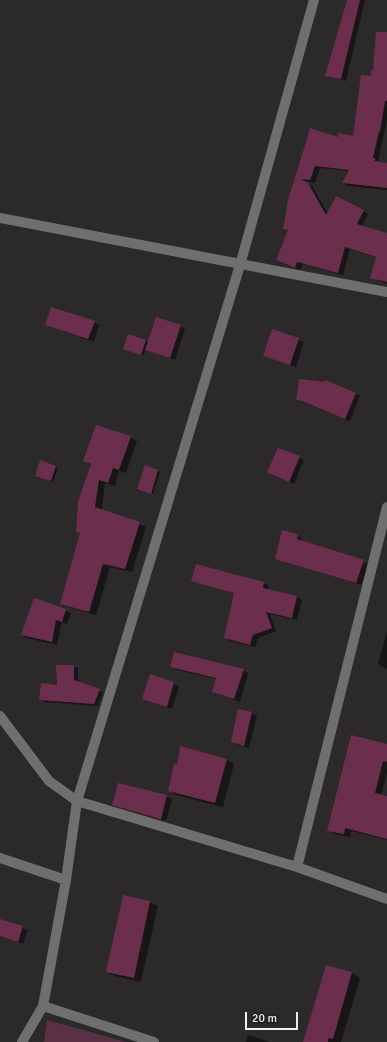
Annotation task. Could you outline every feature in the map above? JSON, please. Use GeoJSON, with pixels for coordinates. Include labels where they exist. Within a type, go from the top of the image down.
{"type":"FeatureCollection","features":[{"type":"Feature","properties":{"kind":"street"},"geometry":{"type":"LineString","coordinates":[[22,1042],[43,1006],[66,880],[77,801],[240,265],[314,0]]}},
{"type":"Feature","properties":{"kind":"street"},"geometry":{"type":"LineString","coordinates":[[0,218],[387,292]]}},
{"type":"Feature","properties":{"kind":"street"},"geometry":{"type":"LineString","coordinates":[[297,868],[387,507]]}},
{"type":"Feature","properties":{"kind":"street"},"geometry":{"type":"LineString","coordinates":[[0,716],[49,781],[77,801],[297,868],[387,900]]}},
{"type":"Feature","properties":{"kind":"street"},"geometry":{"type":"LineString","coordinates":[[0,858],[66,880]]}},
{"type":"Feature","properties":{"kind":"street"},"geometry":{"type":"LineString","coordinates":[[43,1006],[154,1042]]}},
{"type":"Feature","properties":{"kind":"shaded area"},"geometry":{"type":"Polygon","coordinates":[[[47,1020],[126,1042],[44,1042],[47,1020]]]}},
{"type":"Feature","properties":{"kind":"building"},"geometry":{"type":"Polygon","coordinates":[[[347,0],[360,0],[341,79],[325,76],[347,0]]]}},
{"type":"Feature","properties":{"kind":"building"},"geometry":{"type":"Polygon","coordinates":[[[376,32],[387,32],[387,101],[385,101],[380,132],[379,131],[373,158],[375,158],[375,161],[387,163],[387,188],[342,183],[349,170],[315,166],[310,180],[301,179],[308,183],[326,215],[336,196],[364,210],[357,224],[387,233],[387,282],[370,278],[376,257],[345,247],[338,273],[297,262],[295,268],[276,260],[288,230],[283,229],[288,200],[310,128],[338,137],[338,133],[353,136],[361,75],[371,76],[371,70],[373,70],[376,32]]]}},
{"type":"Feature","properties":{"kind":"building"},"geometry":{"type":"Polygon","coordinates":[[[51,307],[95,321],[88,339],[45,325],[51,307]]]}},
{"type":"Feature","properties":{"kind":"building"},"geometry":{"type":"Polygon","coordinates":[[[156,317],[181,325],[170,358],[145,350],[156,317]]]}},
{"type":"Feature","properties":{"kind":"building"},"geometry":{"type":"Polygon","coordinates":[[[272,329],[299,338],[290,365],[263,356],[272,329]]]}},
{"type":"Feature","properties":{"kind":"building"},"geometry":{"type":"Polygon","coordinates":[[[128,334],[146,340],[141,355],[123,349],[128,334]]]}},
{"type":"Feature","properties":{"kind":"building"},"geometry":{"type":"Polygon","coordinates":[[[299,379],[324,382],[325,380],[356,393],[345,419],[302,401],[296,400],[299,379]]]}},
{"type":"Feature","properties":{"kind":"building"},"geometry":{"type":"Polygon","coordinates":[[[96,425],[131,436],[119,470],[113,468],[108,483],[99,480],[95,507],[140,522],[125,569],[103,564],[89,612],[60,604],[80,533],[76,532],[78,502],[91,464],[83,461],[96,425]]]}},
{"type":"Feature","properties":{"kind":"building"},"geometry":{"type":"Polygon","coordinates":[[[278,448],[300,456],[289,482],[267,472],[278,448]]]}},
{"type":"Feature","properties":{"kind":"building"},"geometry":{"type":"Polygon","coordinates":[[[40,460],[56,466],[51,481],[35,476],[40,460]]]}},
{"type":"Feature","properties":{"kind":"building"},"geometry":{"type":"Polygon","coordinates":[[[145,465],[158,470],[151,494],[137,489],[145,465]]]}},
{"type":"Feature","properties":{"kind":"building"},"geometry":{"type":"Polygon","coordinates":[[[282,530],[298,534],[297,539],[364,560],[356,583],[275,559],[282,530]]]}},
{"type":"Feature","properties":{"kind":"building"},"geometry":{"type":"Polygon","coordinates":[[[196,564],[264,582],[263,588],[297,596],[292,618],[266,612],[272,628],[253,635],[250,645],[224,638],[234,593],[191,581],[196,564]]]}},
{"type":"Feature","properties":{"kind":"building"},"geometry":{"type":"Polygon","coordinates":[[[34,598],[66,609],[62,622],[56,620],[52,642],[21,635],[34,598]]]}},
{"type":"Feature","properties":{"kind":"building"},"geometry":{"type":"Polygon","coordinates":[[[174,652],[244,669],[234,699],[212,692],[216,678],[170,667],[174,652]]]}},
{"type":"Feature","properties":{"kind":"building"},"geometry":{"type":"Polygon","coordinates":[[[56,665],[74,665],[74,680],[100,689],[94,704],[39,700],[41,683],[57,685],[56,665]]]}},
{"type":"Feature","properties":{"kind":"building"},"geometry":{"type":"Polygon","coordinates":[[[150,674],[174,682],[167,707],[142,699],[150,674]]]}},
{"type":"Feature","properties":{"kind":"building"},"geometry":{"type":"Polygon","coordinates":[[[238,709],[252,712],[244,746],[231,742],[238,709]]]}},
{"type":"Feature","properties":{"kind":"building"},"geometry":{"type":"Polygon","coordinates":[[[351,735],[387,744],[387,762],[383,761],[375,793],[387,796],[387,839],[345,828],[344,834],[327,831],[351,735]]]}},
{"type":"Feature","properties":{"kind":"building"},"geometry":{"type":"Polygon","coordinates":[[[180,746],[227,759],[215,803],[168,791],[174,764],[177,765],[180,746]]]}},
{"type":"Feature","properties":{"kind":"building"},"geometry":{"type":"Polygon","coordinates":[[[118,783],[167,795],[161,819],[112,805],[118,783]]]}},
{"type":"Feature","properties":{"kind":"building"},"geometry":{"type":"Polygon","coordinates":[[[123,895],[150,901],[134,978],[106,972],[123,895]]]}},
{"type":"Feature","properties":{"kind":"building"},"geometry":{"type":"Polygon","coordinates":[[[0,919],[23,926],[18,942],[0,936],[0,919]]]}},
{"type":"Feature","properties":{"kind":"building"},"geometry":{"type":"Polygon","coordinates":[[[326,965],[352,972],[333,1039],[328,1038],[328,1042],[303,1042],[326,965]]]}}]}
